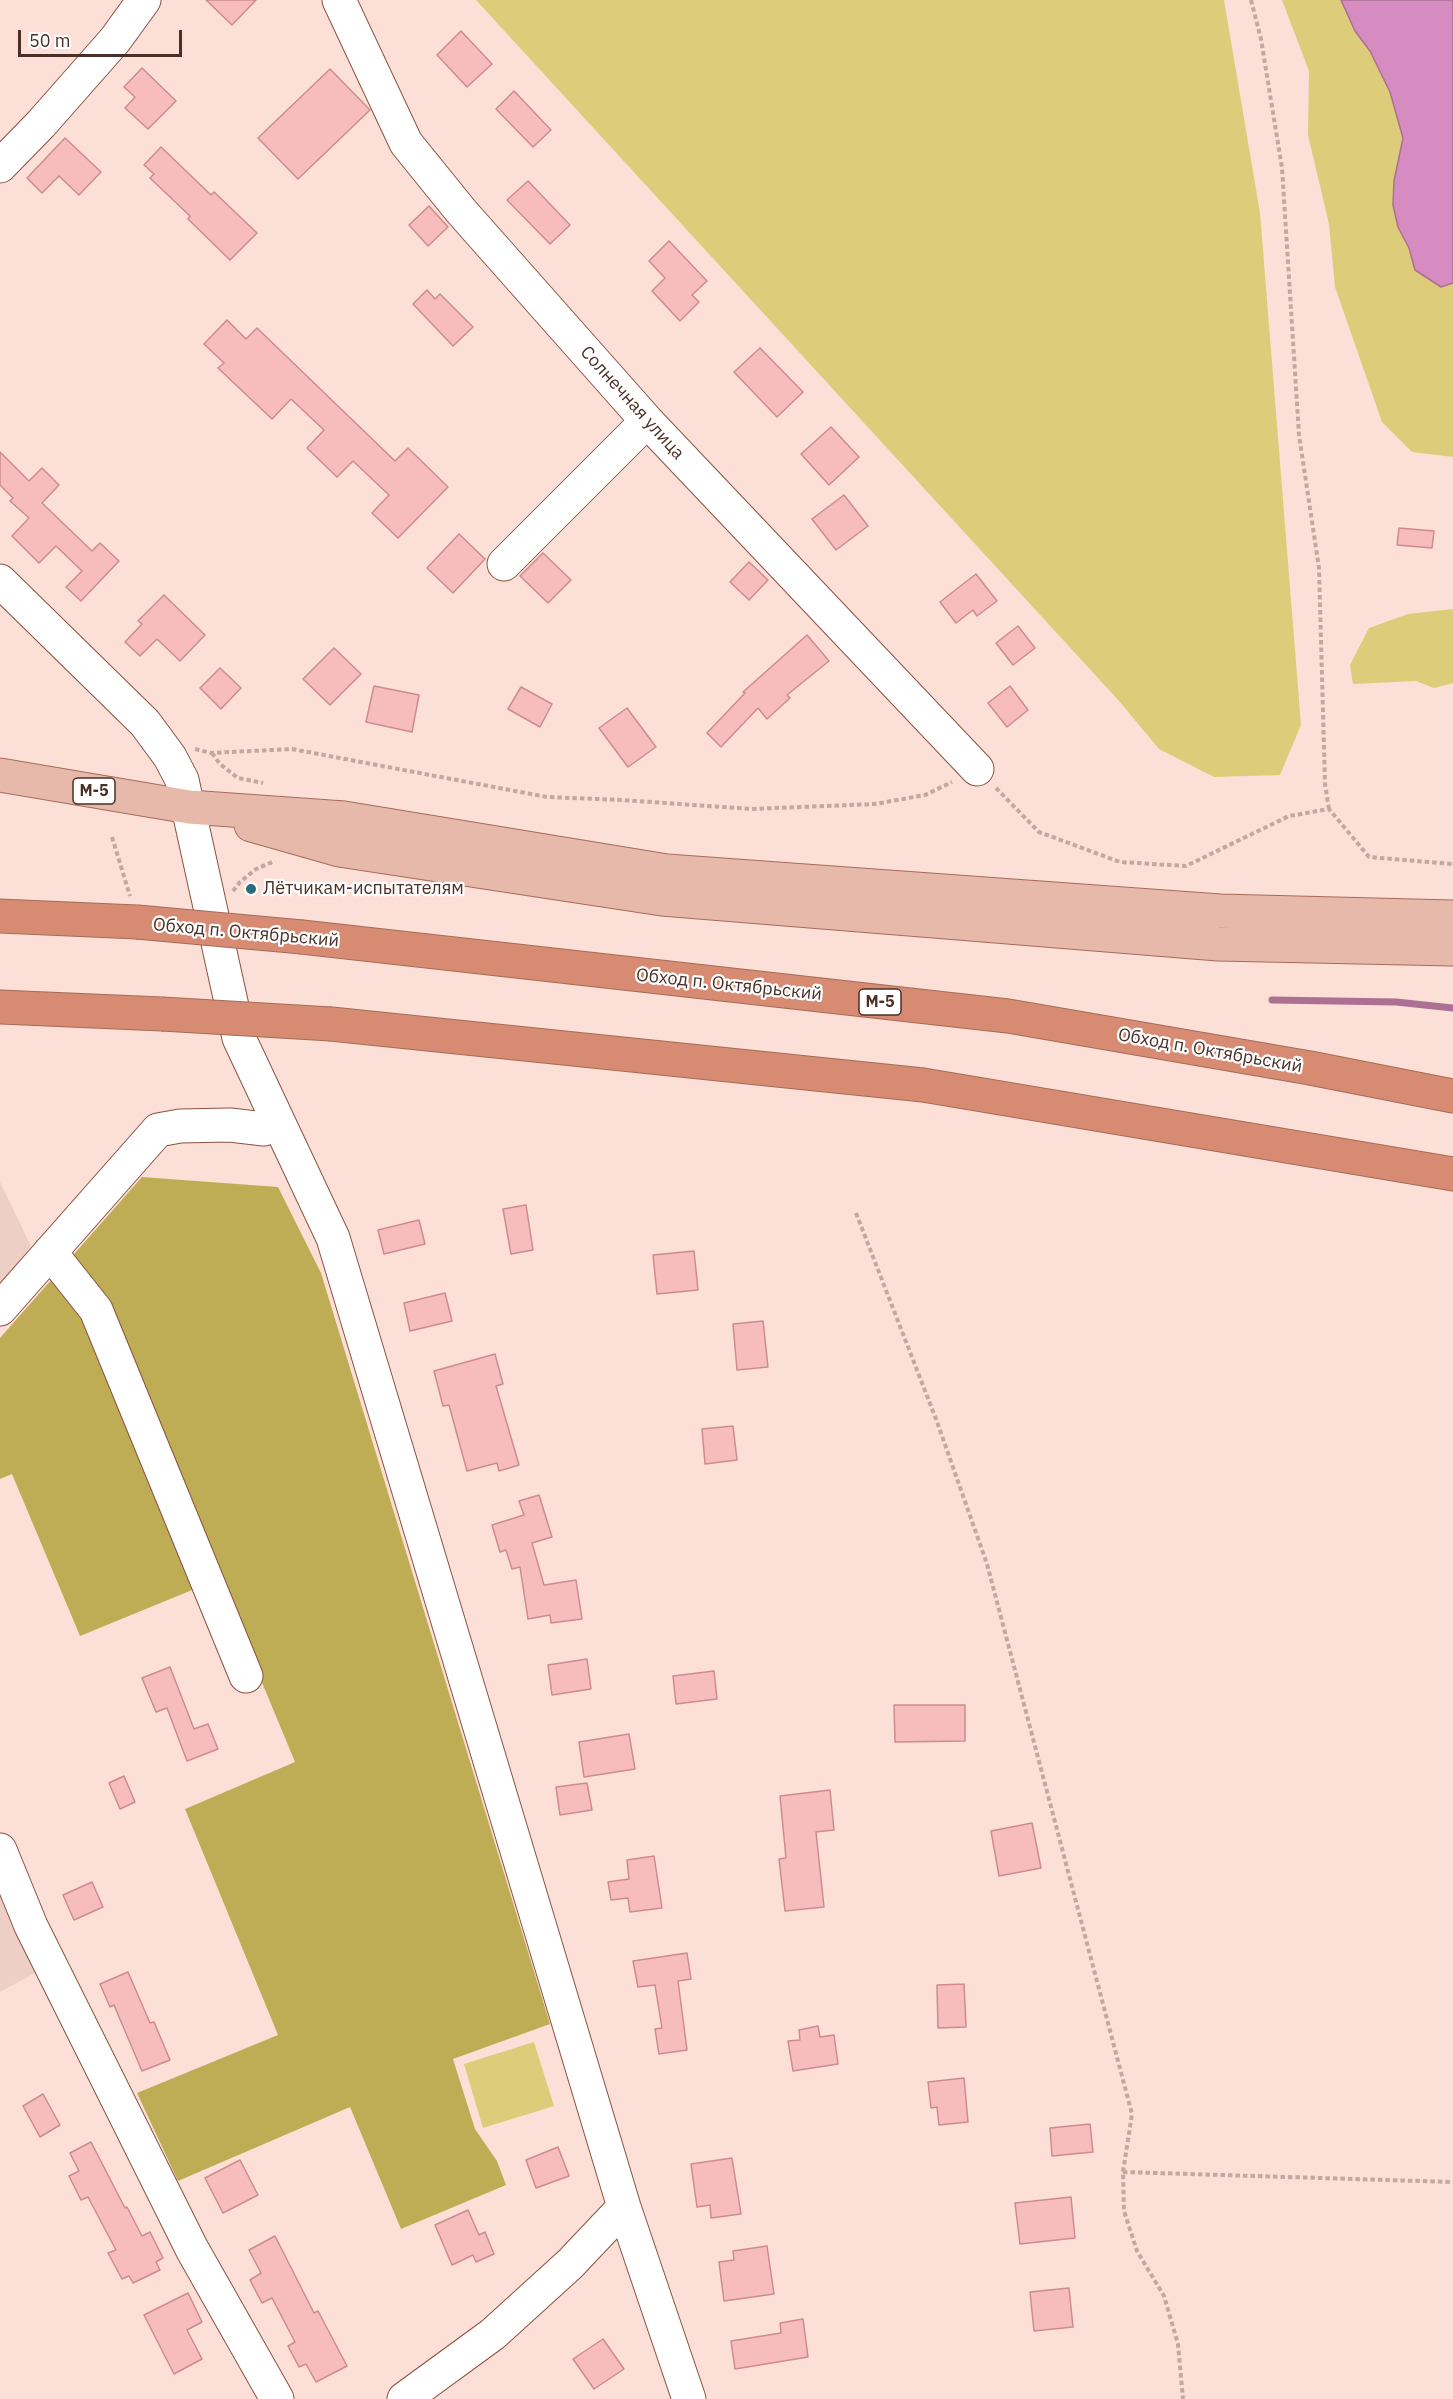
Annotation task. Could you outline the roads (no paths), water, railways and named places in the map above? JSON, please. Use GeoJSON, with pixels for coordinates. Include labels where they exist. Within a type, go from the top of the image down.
{"type":"FeatureCollection","features":[{"type":"Feature","properties":{"kind":"highway","name":"Обход п. Октябрьский"},"geometry":{"type":"LineString","coordinates":[[0,916],[137,922],[302,937],[1008,1016],[1310,1068],[1453,1096]]}},
{"type":"Feature","properties":{"kind":"highway"},"geometry":{"type":"LineString","coordinates":[[0,1007],[331,1024],[923,1085],[1453,1174]]}},
{"type":"Feature","properties":{"kind":"main road","name":"М-5"},"geometry":{"type":"LineString","coordinates":[[0,775],[189,807]]}},
{"type":"Feature","properties":{"kind":"main road"},"geometry":{"type":"LineString","coordinates":[[189,807],[344,818],[667,871],[1220,910],[1453,917]]}},
{"type":"Feature","properties":{"kind":"main road"},"geometry":{"type":"LineString","coordinates":[[189,807],[339,850],[662,899],[1218,944],[1453,949]]}},
{"type":"Feature","properties":{"kind":"street"},"geometry":{"type":"LineString","coordinates":[[0,166],[115,40],[144,0]]}},
{"type":"Feature","properties":{"kind":"street","name":"Солнечная улица"},"geometry":{"type":"LineString","coordinates":[[339,0],[406,143],[461,211],[647,421],[977,769]]}},
{"type":"Feature","properties":{"kind":"street"},"geometry":{"type":"LineString","coordinates":[[504,564],[647,421]]}},
{"type":"Feature","properties":{"kind":"street"},"geometry":{"type":"LineString","coordinates":[[0,581],[96,674],[159,740],[182,780],[239,1038],[333,1238],[624,2207],[689,2399]]}},
{"type":"Feature","properties":{"kind":"street"},"geometry":{"type":"LineString","coordinates":[[0,1309],[158,1130],[180,1126],[230,1125],[264,1129],[279,1123]]}},
{"type":"Feature","properties":{"kind":"street"},"geometry":{"type":"LineString","coordinates":[[50,1252],[96,1310],[246,1676]]}},
{"type":"Feature","properties":{"kind":"street"},"geometry":{"type":"LineString","coordinates":[[0,1850],[31,1926],[187,2238],[277,2399]]}},
{"type":"Feature","properties":{"kind":"street"},"geometry":{"type":"LineString","coordinates":[[404,2399],[493,2334],[570,2264],[624,2207]]}},
{"type":"Feature","properties":{"kind":"waterway"},"geometry":{"type":"LineString","coordinates":[[1272,1000],[1396,1002],[1453,1008]]}},
{"type":"Feature","properties":{"kind":"place","name":"Лётчикам-испытателям"},"geometry":{"type":"Point","coordinates":[251,889]}}]}
